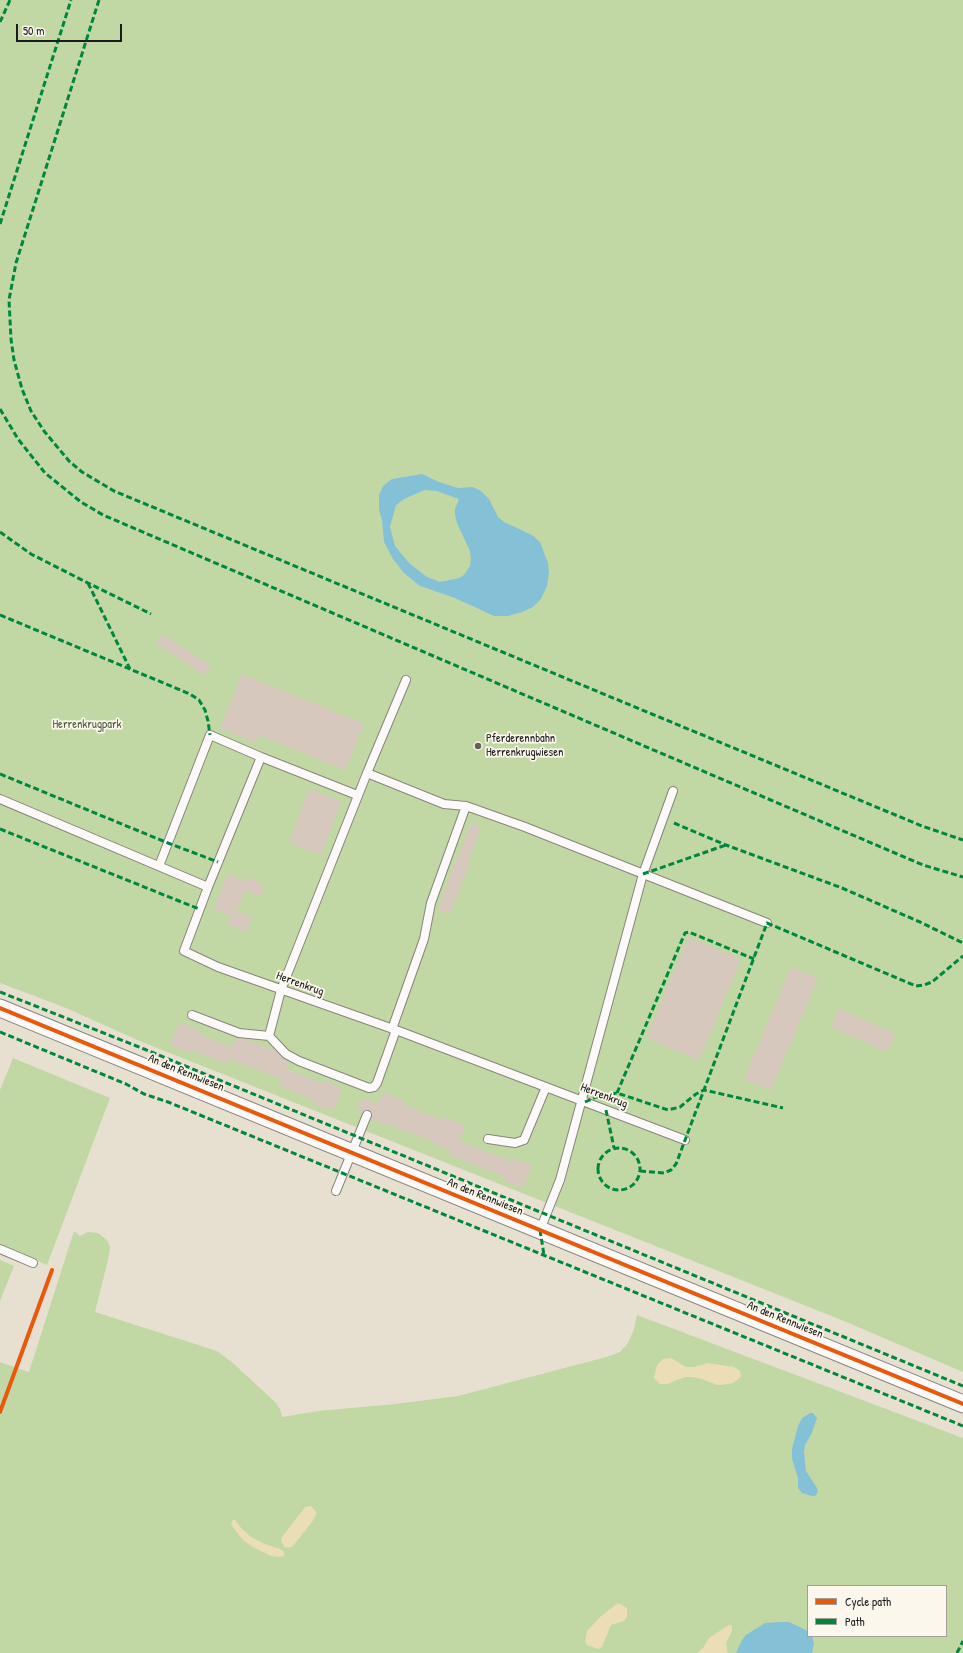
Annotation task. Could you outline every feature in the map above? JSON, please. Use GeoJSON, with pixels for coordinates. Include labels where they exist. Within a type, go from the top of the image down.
{"type":"FeatureCollection","features":[{"type":"Feature","properties":{"kind":"street","name":"An den Rennwiesen"},"geometry":{"type":"LineString","coordinates":[[0,1008],[963,1404]]}},
{"type":"Feature","properties":{"kind":"lane"},"geometry":{"type":"LineString","coordinates":[[269,1036],[281,990],[357,795],[406,680]]}},
{"type":"Feature","properties":{"kind":"lane"},"geometry":{"type":"LineString","coordinates":[[159,866],[210,735],[357,795]]}},
{"type":"Feature","properties":{"kind":"lane"},"geometry":{"type":"LineString","coordinates":[[0,799],[208,887],[261,757]]}},
{"type":"Feature","properties":{"kind":"lane"},"geometry":{"type":"LineString","coordinates":[[367,773],[444,804],[466,806],[557,839],[767,923]]}},
{"type":"Feature","properties":{"kind":"lane"},"geometry":{"type":"LineString","coordinates":[[540,1230],[560,1180],[642,874],[673,791]]}},
{"type":"Feature","properties":{"kind":"lane"},"geometry":{"type":"LineString","coordinates":[[192,1015],[239,1033],[252,1036],[269,1036],[286,1054],[299,1061],[369,1088],[374,1087],[377,1083],[424,939],[431,903],[466,806]]}},
{"type":"Feature","properties":{"kind":"lane","name":"Herrenkrug"},"geometry":{"type":"LineString","coordinates":[[208,887],[184,951],[218,967],[394,1030],[685,1140]]}},
{"type":"Feature","properties":{"kind":"lane"},"geometry":{"type":"LineString","coordinates":[[488,1139],[515,1143],[524,1140],[546,1087]]}},
{"type":"Feature","properties":{"kind":"lane"},"geometry":{"type":"LineString","coordinates":[[336,1191],[367,1115]]}},
{"type":"Feature","properties":{"kind":"lane"},"geometry":{"type":"LineString","coordinates":[[0,1249],[33,1263]]}},
{"type":"Feature","properties":{"kind":"green space","name":"Herrenkrugpark"},"geometry":{"type":"Polygon","coordinates":[[[0,0],[963,0],[963,1372],[844,1321],[142,1042],[66,1008],[0,983],[0,0]]]}},
{"type":"Feature","properties":{"kind":"green space"},"geometry":{"type":"Polygon","coordinates":[[[13,1058],[110,1098],[47,1265],[0,1245],[0,1090],[13,1058]]]}},
{"type":"Feature","properties":{"kind":"green space"},"geometry":{"type":"Polygon","coordinates":[[[74,1231],[80,1236],[88,1232],[98,1233],[107,1240],[110,1247],[95,1312],[217,1351],[233,1363],[276,1403],[280,1409],[282,1417],[318,1411],[395,1404],[458,1396],[610,1356],[620,1352],[628,1343],[634,1329],[637,1315],[963,1438],[963,1653],[0,1653],[0,1362],[29,1372],[74,1231]]]}},
{"type":"Feature","properties":{"kind":"green space"},"geometry":{"type":"Polygon","coordinates":[[[0,1260],[14,1266],[0,1301],[0,1260]]]}},
{"type":"Feature","properties":{"kind":"sand"},"geometry":{"type":"Polygon","coordinates":[[[671,1358],[686,1367],[694,1367],[707,1363],[734,1367],[740,1371],[741,1377],[733,1383],[722,1385],[717,1385],[692,1377],[685,1377],[667,1384],[660,1384],[654,1378],[657,1365],[663,1359],[671,1358]]]}},
{"type":"Feature","properties":{"kind":"sand"},"geometry":{"type":"Polygon","coordinates":[[[311,1506],[317,1513],[312,1522],[292,1547],[285,1548],[281,1540],[282,1537],[305,1507],[311,1506]]]}},
{"type":"Feature","properties":{"kind":"sand"},"geometry":{"type":"Polygon","coordinates":[[[233,1520],[235,1520],[251,1537],[280,1549],[284,1552],[284,1556],[271,1556],[251,1546],[243,1540],[233,1527],[231,1524],[233,1520]]]}},
{"type":"Feature","properties":{"kind":"sand"},"geometry":{"type":"Polygon","coordinates":[[[618,1603],[627,1608],[627,1617],[624,1621],[611,1625],[602,1647],[598,1649],[587,1645],[585,1641],[587,1631],[600,1617],[618,1603]]]}},
{"type":"Feature","properties":{"kind":"sand"},"geometry":{"type":"Polygon","coordinates":[[[729,1625],[732,1626],[732,1631],[726,1643],[728,1653],[697,1653],[703,1648],[709,1638],[729,1625]]]}},
{"type":"Feature","properties":{"kind":"water"},"geometry":{"type":"Polygon","coordinates":[[[422,474],[439,482],[458,488],[473,487],[481,491],[489,499],[498,517],[504,522],[532,535],[540,542],[548,563],[549,573],[547,586],[541,599],[533,607],[522,612],[508,616],[494,616],[455,598],[420,586],[404,573],[393,559],[384,542],[382,520],[379,510],[379,495],[383,486],[392,479],[422,474]],[[425,490],[404,499],[396,505],[390,527],[395,546],[409,563],[427,577],[440,582],[459,578],[464,575],[470,566],[471,559],[470,551],[457,523],[455,515],[455,509],[459,499],[437,491],[425,490]]]}},
{"type":"Feature","properties":{"kind":"water"},"geometry":{"type":"Polygon","coordinates":[[[810,1413],[813,1413],[817,1418],[811,1435],[805,1445],[804,1452],[806,1471],[818,1492],[815,1496],[802,1493],[798,1488],[798,1478],[792,1459],[792,1449],[798,1426],[802,1418],[810,1413]]]}},
{"type":"Feature","properties":{"kind":"water"},"geometry":{"type":"Polygon","coordinates":[[[789,1622],[807,1631],[807,1637],[812,1637],[814,1643],[812,1653],[736,1653],[746,1635],[765,1623],[789,1622]]]}},
{"type":"Feature","properties":{"kind":"building"},"geometry":{"type":"Polygon","coordinates":[[[162,634],[211,666],[204,675],[156,643],[162,634]]]}},
{"type":"Feature","properties":{"kind":"building"},"geometry":{"type":"Polygon","coordinates":[[[242,674],[364,724],[345,770],[259,735],[256,743],[220,728],[242,674]]]}},
{"type":"Feature","properties":{"kind":"building"},"geometry":{"type":"Polygon","coordinates":[[[309,789],[341,801],[321,855],[289,843],[309,789]]]}},
{"type":"Feature","properties":{"kind":"building"},"geometry":{"type":"Polygon","coordinates":[[[471,823],[481,827],[468,863],[470,863],[450,914],[438,910],[456,858],[457,859],[471,823]]]}},
{"type":"Feature","properties":{"kind":"building"},"geometry":{"type":"Polygon","coordinates":[[[228,874],[246,882],[248,877],[265,885],[260,896],[246,890],[237,911],[252,917],[246,932],[227,924],[230,916],[213,909],[228,874]]]}},
{"type":"Feature","properties":{"kind":"building"},"geometry":{"type":"Polygon","coordinates":[[[688,937],[741,959],[699,1060],[646,1038],[688,937]]]}},
{"type":"Feature","properties":{"kind":"building"},"geometry":{"type":"Polygon","coordinates":[[[791,967],[818,978],[771,1090],[744,1079],[791,967]]]}},
{"type":"Feature","properties":{"kind":"building"},"geometry":{"type":"Polygon","coordinates":[[[839,1009],[895,1033],[887,1052],[831,1027],[839,1009]]]}},
{"type":"Feature","properties":{"kind":"building"},"geometry":{"type":"Polygon","coordinates":[[[179,1023],[197,1029],[203,1036],[231,1047],[233,1041],[236,1042],[238,1038],[276,1051],[288,1061],[287,1063],[289,1064],[287,1069],[323,1084],[325,1081],[339,1087],[342,1089],[333,1111],[312,1104],[314,1100],[279,1086],[282,1079],[229,1059],[227,1064],[192,1050],[190,1053],[170,1045],[179,1023]]]}},
{"type":"Feature","properties":{"kind":"building"},"geometry":{"type":"Polygon","coordinates":[[[383,1092],[404,1101],[403,1104],[442,1120],[443,1117],[465,1126],[459,1141],[513,1162],[514,1158],[532,1166],[523,1188],[505,1181],[506,1178],[450,1155],[452,1151],[432,1143],[432,1141],[372,1119],[372,1114],[369,1110],[362,1113],[357,1111],[362,1098],[378,1104],[383,1092]]]}},
{"type":"Feature","properties":{"kind":"marked path"},"geometry":{"type":"LineString","coordinates":[[0,22],[10,0]]}},
{"type":"Feature","properties":{"kind":"marked path"},"geometry":{"type":"LineString","coordinates":[[0,224],[71,0]]}},
{"type":"Feature","properties":{"kind":"marked path"},"geometry":{"type":"LineString","coordinates":[[99,0],[16,263],[9,300],[11,339],[14,360],[22,389],[31,411],[44,431],[69,461],[82,472],[114,491],[922,826],[963,840]]}},
{"type":"Feature","properties":{"kind":"marked path"},"geometry":{"type":"LineString","coordinates":[[0,409],[18,439],[45,473],[81,502],[103,515],[923,865],[963,877]]}},
{"type":"Feature","properties":{"kind":"marked path"},"geometry":{"type":"LineString","coordinates":[[0,532],[31,554],[151,614]]}},
{"type":"Feature","properties":{"kind":"marked path"},"geometry":{"type":"LineString","coordinates":[[88,583],[130,669]]}},
{"type":"Feature","properties":{"kind":"marked path"},"geometry":{"type":"LineString","coordinates":[[0,615],[190,694],[199,700],[205,710],[210,735]]}},
{"type":"Feature","properties":{"kind":"marked path"},"geometry":{"type":"LineString","coordinates":[[0,774],[218,862]]}},
{"type":"Feature","properties":{"kind":"marked path"},"geometry":{"type":"LineString","coordinates":[[674,823],[726,845],[842,888],[920,922],[963,943]]}},
{"type":"Feature","properties":{"kind":"marked path"},"geometry":{"type":"LineString","coordinates":[[0,829],[199,909]]}},
{"type":"Feature","properties":{"kind":"marked path"},"geometry":{"type":"LineString","coordinates":[[643,874],[726,845]]}},
{"type":"Feature","properties":{"kind":"marked path"},"geometry":{"type":"LineString","coordinates":[[640,1171],[664,1173],[671,1170],[676,1164],[767,923],[916,986],[932,982],[963,956]]}},
{"type":"Feature","properties":{"kind":"marked path"},"geometry":{"type":"LineString","coordinates":[[617,1093],[685,933],[689,932],[754,959]]}},
{"type":"Feature","properties":{"kind":"marked path"},"geometry":{"type":"LineString","coordinates":[[0,992],[144,1049],[963,1386]]}},
{"type":"Feature","properties":{"kind":"marked path"},"geometry":{"type":"LineString","coordinates":[[0,1032],[126,1084],[144,1094],[168,1102],[963,1426]]}},
{"type":"Feature","properties":{"kind":"marked path"},"geometry":{"type":"LineString","coordinates":[[585,1102],[596,1097],[617,1093],[668,1110],[680,1107],[696,1094],[704,1090],[783,1108]]}},
{"type":"Feature","properties":{"kind":"marked path"},"geometry":{"type":"LineString","coordinates":[[606,1110],[614,1148]]}},
{"type":"Feature","properties":{"kind":"marked path"},"geometry":{"type":"LineString","coordinates":[[615,1148],[623,1148],[631,1151],[637,1157],[640,1169],[637,1181],[631,1187],[623,1190],[615,1190],[607,1187],[601,1181],[598,1173],[598,1165],[601,1157],[607,1151],[615,1148]]}},
{"type":"Feature","properties":{"kind":"marked path"},"geometry":{"type":"LineString","coordinates":[[540,1230],[544,1255]]}},
{"type":"Feature","properties":{"kind":"marked path"},"geometry":{"type":"LineString","coordinates":[[957,1653],[963,1641]]}},
{"type":"Feature","properties":{"kind":"cycle path"},"geometry":{"type":"LineString","coordinates":[[0,1008],[963,1404]]}},
{"type":"Feature","properties":{"kind":"cycle path"},"geometry":{"type":"LineString","coordinates":[[0,1412],[52,1270]]}},
{"type":"Feature","properties":{"kind":"place","name":"Pferderennbahn Herrenkrugwiesen"},"geometry":{"type":"Point","coordinates":[478,746]}}]}
